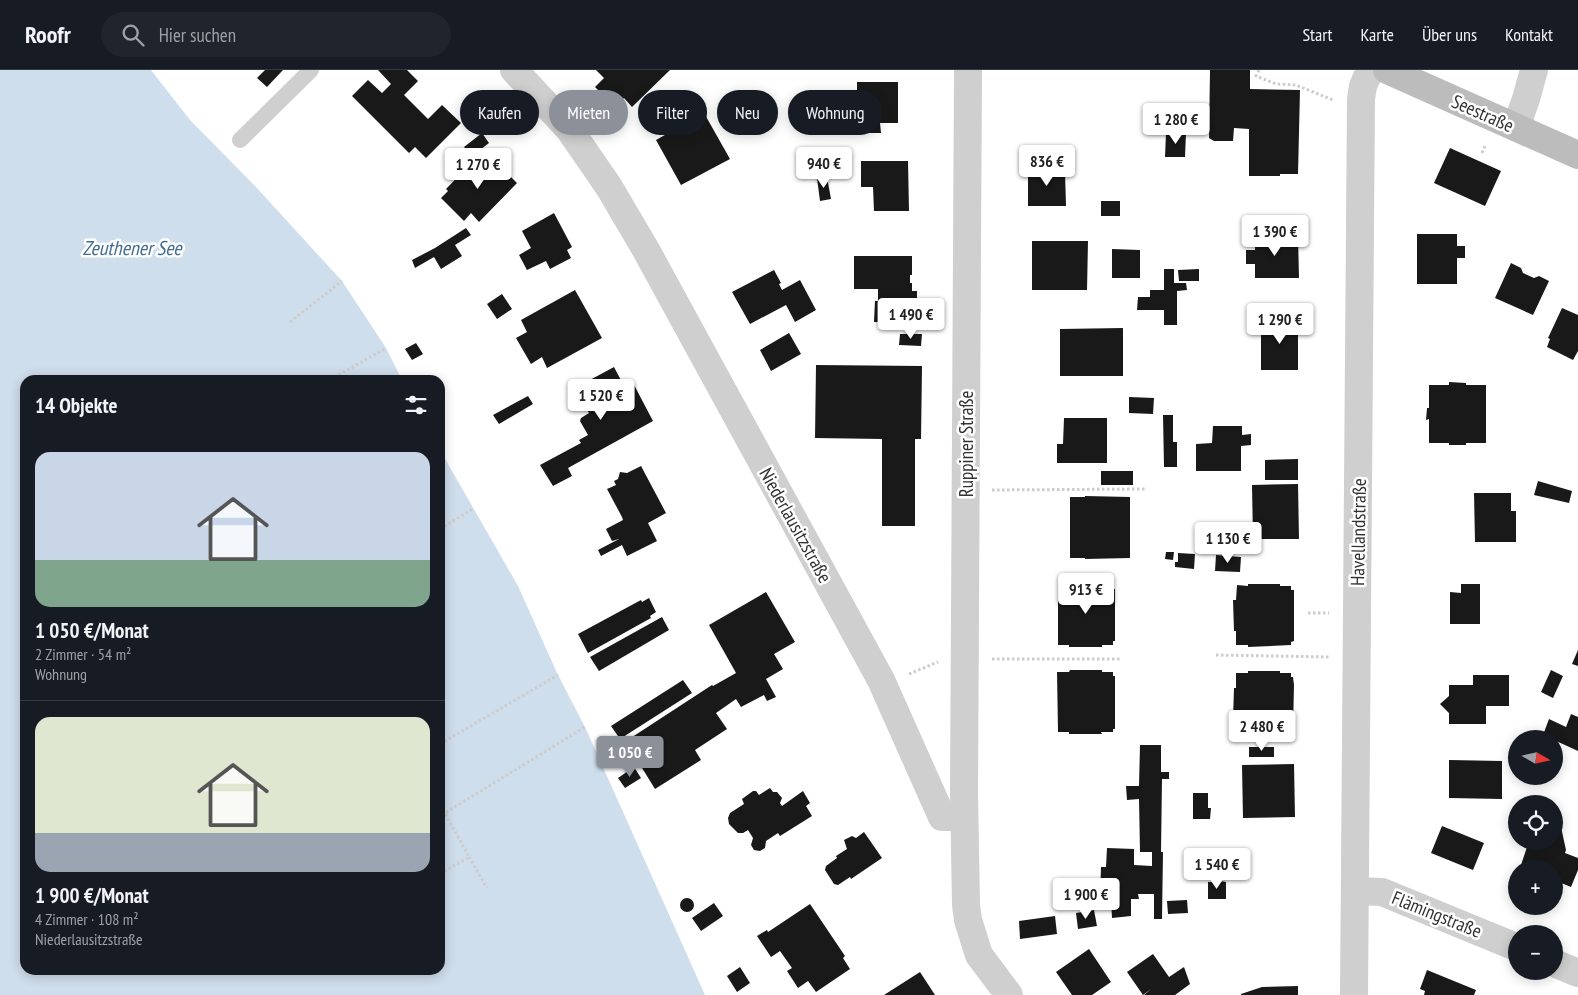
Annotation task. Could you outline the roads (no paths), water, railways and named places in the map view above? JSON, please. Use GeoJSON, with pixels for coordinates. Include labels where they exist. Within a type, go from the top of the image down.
{"type":"FeatureCollection","features":[{"type":"Feature","properties":{"kind":"main road","name":"Seestraße"},"geometry":{"type":"LineString","coordinates":[[1387,70],[1578,155]]}},
{"type":"Feature","properties":{"kind":"street","name":"Niederlausitzstraße"},"geometry":{"type":"LineString","coordinates":[[514,70],[569,129],[609,187],[657,270],[881,680],[942,817],[964,818]]}},
{"type":"Feature","properties":{"kind":"street","name":"Ruppiner Straße"},"geometry":{"type":"LineString","coordinates":[[964,818],[954,658],[966,490],[968,70]]}},
{"type":"Feature","properties":{"kind":"street","name":"Havellandstraße"},"geometry":{"type":"LineString","coordinates":[[1354,995],[1362,99],[1363,86],[1370,70]]}},
{"type":"Feature","properties":{"kind":"street"},"geometry":{"type":"LineString","coordinates":[[1516,127],[1534,70]]}},
{"type":"Feature","properties":{"kind":"street"},"geometry":{"type":"LineString","coordinates":[[964,818],[968,920],[978,955],[1009,995]]}},
{"type":"Feature","properties":{"kind":"street","name":"Flämingstraße"},"geometry":{"type":"LineString","coordinates":[[1355,891],[1382,892],[1508,944]]}},
{"type":"Feature","properties":{"kind":"street"},"geometry":{"type":"LineString","coordinates":[[1563,966],[1578,972]]}},
{"type":"Feature","properties":{"kind":"lane"},"geometry":{"type":"LineString","coordinates":[[240,140],[311,70]]}},
{"type":"Feature","properties":{"kind":"water","name":"Zeuthener See"},"geometry":{"type":"Polygon","coordinates":[[[0,70],[151,70],[190,120],[255,186],[342,281],[386,348],[400,375],[20,375],[20,975],[445,975],[445,459],[518,586],[558,675],[585,727],[705,995],[0,995],[0,70]]]}}]}
